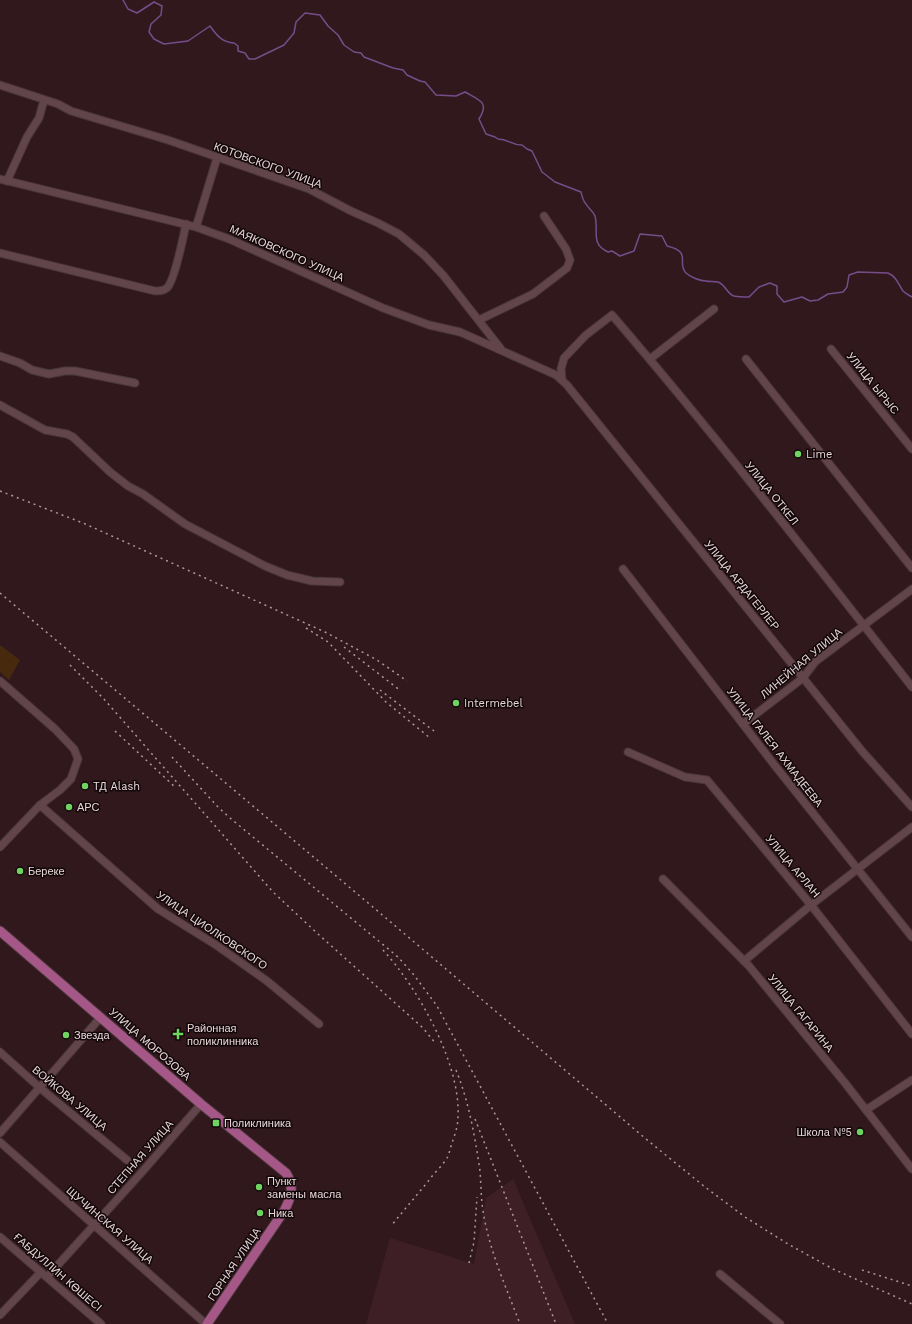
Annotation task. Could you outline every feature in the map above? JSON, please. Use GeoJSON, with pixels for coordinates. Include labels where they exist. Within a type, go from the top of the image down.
{"type":"FeatureCollection","features":[{"type":"Feature","properties":{"kind":"main road","name":"УЛИЦА МОРОЗОВА"},"geometry":{"type":"LineString","coordinates":[[0,930],[201,1104],[286,1173]]}},
{"type":"Feature","properties":{"kind":"main road","name":"ГОРНАЯ УЛИЦА"},"geometry":{"type":"LineString","coordinates":[[207,1324],[266,1240],[290,1200],[292,1186],[286,1173]]}},
{"type":"Feature","properties":{"kind":"street","name":"КОТОВСКОГО УЛИЦА"},"geometry":{"type":"LineString","coordinates":[[0,85],[58,104],[71,112],[168,140],[309,189],[399,234],[424,255],[443,275],[502,350]]}},
{"type":"Feature","properties":{"kind":"street"},"geometry":{"type":"LineString","coordinates":[[4,180],[26,137],[39,118],[44,100]]}},
{"type":"Feature","properties":{"kind":"street"},"geometry":{"type":"LineString","coordinates":[[196,227],[217,158]]}},
{"type":"Feature","properties":{"kind":"street","name":"МАЯКОВСКОГО УЛИЦА"},"geometry":{"type":"LineString","coordinates":[[4,180],[196,227],[229,239],[341,290],[408,318],[428,325],[460,332],[559,377]]}},
{"type":"Feature","properties":{"kind":"street"},"geometry":{"type":"LineString","coordinates":[[479,320],[533,294],[567,268],[570,260],[566,249],[544,216]]}},
{"type":"Feature","properties":{"kind":"street"},"geometry":{"type":"LineString","coordinates":[[0,253],[155,291],[162,291],[168,287],[173,276],[186,224]]}},
{"type":"Feature","properties":{"kind":"street"},"geometry":{"type":"LineString","coordinates":[[650,359],[714,309]]}},
{"type":"Feature","properties":{"kind":"street","name":"УЛИЦА ОТКЕЛ"},"geometry":{"type":"LineString","coordinates":[[559,377],[564,358],[586,335],[612,315],[650,359],[912,688]]}},
{"type":"Feature","properties":{"kind":"street","name":"УЛИЦА ЫРЫС"},"geometry":{"type":"LineString","coordinates":[[831,348],[912,449]]}},
{"type":"Feature","properties":{"kind":"street"},"geometry":{"type":"LineString","coordinates":[[0,356],[20,363],[32,370],[49,374],[65,371],[75,372],[135,383]]}},
{"type":"Feature","properties":{"kind":"street"},"geometry":{"type":"LineString","coordinates":[[746,359],[912,568]]}},
{"type":"Feature","properties":{"kind":"street","name":"УЛИЦА АРДАГЕРЛЕР"},"geometry":{"type":"LineString","coordinates":[[559,377],[862,751],[912,808]]}},
{"type":"Feature","properties":{"kind":"street"},"geometry":{"type":"LineString","coordinates":[[0,405],[45,430],[67,434],[73,437],[110,472],[128,486],[143,494],[185,524],[265,566],[287,575],[312,581],[340,582]]}},
{"type":"Feature","properties":{"kind":"street","name":"УЛИЦА ГАЛЕЯ АХМАДЕЕВА"},"geometry":{"type":"LineString","coordinates":[[623,569],[743,724],[912,937]]}},
{"type":"Feature","properties":{"kind":"street","name":"ЛИНЕЙНАЯ УЛИЦА"},"geometry":{"type":"LineString","coordinates":[[743,724],[803,678],[815,662],[912,589]]}},
{"type":"Feature","properties":{"kind":"street"},"geometry":{"type":"LineString","coordinates":[[0,681],[63,737],[74,748],[78,759],[71,779],[60,790],[40,805],[0,847]]}},
{"type":"Feature","properties":{"kind":"street","name":"УЛИЦА АРЛАН"},"geometry":{"type":"LineString","coordinates":[[628,752],[685,777],[707,780],[811,904],[912,1034]]}},
{"type":"Feature","properties":{"kind":"street","name":"УЛИЦА ЦИОЛКОВСКОГО"},"geometry":{"type":"LineString","coordinates":[[40,805],[158,909],[216,945],[261,976],[319,1024]]}},
{"type":"Feature","properties":{"kind":"street"},"geometry":{"type":"LineString","coordinates":[[744,961],[811,904],[912,827]]}},
{"type":"Feature","properties":{"kind":"street","name":"УЛИЦА ГАГАРИНА"},"geometry":{"type":"LineString","coordinates":[[663,879],[744,961],[866,1110],[912,1169]]}},
{"type":"Feature","properties":{"kind":"street"},"geometry":{"type":"LineString","coordinates":[[0,1133],[100,1018]]}},
{"type":"Feature","properties":{"kind":"street","name":"ВОЙКОВА УЛИЦА"},"geometry":{"type":"LineString","coordinates":[[0,1052],[39,1087],[127,1160]]}},
{"type":"Feature","properties":{"kind":"street"},"geometry":{"type":"LineString","coordinates":[[866,1110],[912,1080]]}},
{"type":"Feature","properties":{"kind":"street","name":"СТЕПНАЯ УЛИЦА"},"geometry":{"type":"LineString","coordinates":[[47,1277],[201,1104]]}},
{"type":"Feature","properties":{"kind":"street","name":"ЩУЧИНСКАЯ УЛИЦА"},"geometry":{"type":"LineString","coordinates":[[0,1142],[207,1324]]}},
{"type":"Feature","properties":{"kind":"street","name":"ҒАБДУЛЛИН КӨШЕСІ"},"geometry":{"type":"LineString","coordinates":[[0,1237],[101,1324]]}},
{"type":"Feature","properties":{"kind":"street"},"geometry":{"type":"LineString","coordinates":[[0,1315],[41,1272]]}},
{"type":"Feature","properties":{"kind":"street"},"geometry":{"type":"LineString","coordinates":[[720,1274],[780,1324]]}},
{"type":"Feature","properties":{"kind":"shaded area"},"geometry":{"type":"Polygon","coordinates":[[[0,645],[20,660],[9,680],[0,672],[0,645]]]}},
{"type":"Feature","properties":{"kind":"shaded area"},"geometry":{"type":"Polygon","coordinates":[[[513,1179],[575,1324],[366,1324],[390,1238],[474,1264],[486,1198],[513,1179]]]}},
{"type":"Feature","properties":{"kind":"waterway"},"geometry":{"type":"LineString","coordinates":[[123,0],[128,9],[137,13],[154,2],[162,6],[161,15],[151,24],[149,32],[154,39],[164,44],[188,41],[210,26],[220,38],[238,46],[238,51],[245,53],[249,59],[255,59],[284,45],[294,33],[296,22],[305,13],[320,15],[328,26],[338,35],[344,45],[354,52],[361,53],[364,57],[393,68],[403,70],[407,75],[425,82],[436,95],[456,96],[465,92],[481,102],[483,109],[479,119],[486,134],[498,139],[522,145],[532,151],[542,172],[555,182],[581,192],[584,201],[595,216],[597,241],[602,249],[608,252],[612,251],[620,256],[634,251],[640,234],[662,236],[667,246],[680,251],[682,255],[683,269],[686,273],[701,280],[721,283],[732,295],[736,296],[749,297],[759,287],[770,283],[777,286],[777,294],[784,302],[802,297],[810,301],[818,300],[828,294],[843,292],[847,287],[849,275],[858,272],[888,273],[895,279],[903,291],[912,297]]}},
{"type":"Feature","properties":{"kind":"railway"},"geometry":{"type":"LineString","coordinates":[[0,491],[83,523],[325,632],[377,660],[407,681]]}},
{"type":"Feature","properties":{"kind":"railway"},"geometry":{"type":"LineString","coordinates":[[0,593],[646,1139],[705,1187],[745,1217],[788,1244],[833,1269],[912,1304]]}},
{"type":"Feature","properties":{"kind":"railway"},"geometry":{"type":"LineString","coordinates":[[306,628],[328,642],[386,702],[430,738]]}},
{"type":"Feature","properties":{"kind":"railway"},"geometry":{"type":"LineString","coordinates":[[344,647],[401,691]]}},
{"type":"Feature","properties":{"kind":"railway"},"geometry":{"type":"LineString","coordinates":[[70,665],[103,698],[273,892],[423,1028],[436,1044]]}},
{"type":"Feature","properties":{"kind":"railway"},"geometry":{"type":"LineString","coordinates":[[380,690],[434,731]]}},
{"type":"Feature","properties":{"kind":"railway"},"geometry":{"type":"LineString","coordinates":[[115,731],[176,788]]}},
{"type":"Feature","properties":{"kind":"railway"},"geometry":{"type":"LineString","coordinates":[[172,757],[230,818],[398,957],[414,975],[437,1006],[608,1324]]}},
{"type":"Feature","properties":{"kind":"railway"},"geometry":{"type":"LineString","coordinates":[[383,950],[410,985],[435,1028],[445,1051],[452,1074],[457,1096],[458,1117],[456,1132],[447,1158],[391,1226]]}},
{"type":"Feature","properties":{"kind":"railway"},"geometry":{"type":"LineString","coordinates":[[456,1070],[465,1094],[474,1133],[480,1171],[483,1211],[489,1240],[498,1268],[520,1324]]}},
{"type":"Feature","properties":{"kind":"railway"},"geometry":{"type":"LineString","coordinates":[[475,1119],[556,1324]]}},
{"type":"Feature","properties":{"kind":"railway"},"geometry":{"type":"LineString","coordinates":[[469,1263],[474,1242],[477,1197]]}},
{"type":"Feature","properties":{"kind":"railway"},"geometry":{"type":"LineString","coordinates":[[862,1270],[912,1286]]}},
{"type":"Feature","properties":{"kind":"place","name":"Lime"},"geometry":{"type":"Point","coordinates":[798,454]}},
{"type":"Feature","properties":{"kind":"place","name":"Intermebel"},"geometry":{"type":"Point","coordinates":[456,703]}},
{"type":"Feature","properties":{"kind":"place","name":"ТД Alash"},"geometry":{"type":"Point","coordinates":[85,786]}},
{"type":"Feature","properties":{"kind":"place","name":"АРС"},"geometry":{"type":"Point","coordinates":[69,807]}},
{"type":"Feature","properties":{"kind":"place","name":"Береке"},"geometry":{"type":"Point","coordinates":[20,871]}},
{"type":"Feature","properties":{"kind":"place","name":"Районная поликлинника"},"geometry":{"type":"Point","coordinates":[178,1034]}},
{"type":"Feature","properties":{"kind":"place","name":"Звезда"},"geometry":{"type":"Point","coordinates":[66,1035]}},
{"type":"Feature","properties":{"kind":"place","name":"Поликлиника"},"geometry":{"type":"Point","coordinates":[216,1123]}},
{"type":"Feature","properties":{"kind":"place","name":"Школа №5"},"geometry":{"type":"Point","coordinates":[860,1132]}},
{"type":"Feature","properties":{"kind":"place","name":"Пункт замены масла"},"geometry":{"type":"Point","coordinates":[259,1187]}},
{"type":"Feature","properties":{"kind":"place","name":"Ника"},"geometry":{"type":"Point","coordinates":[260,1213]}}]}
